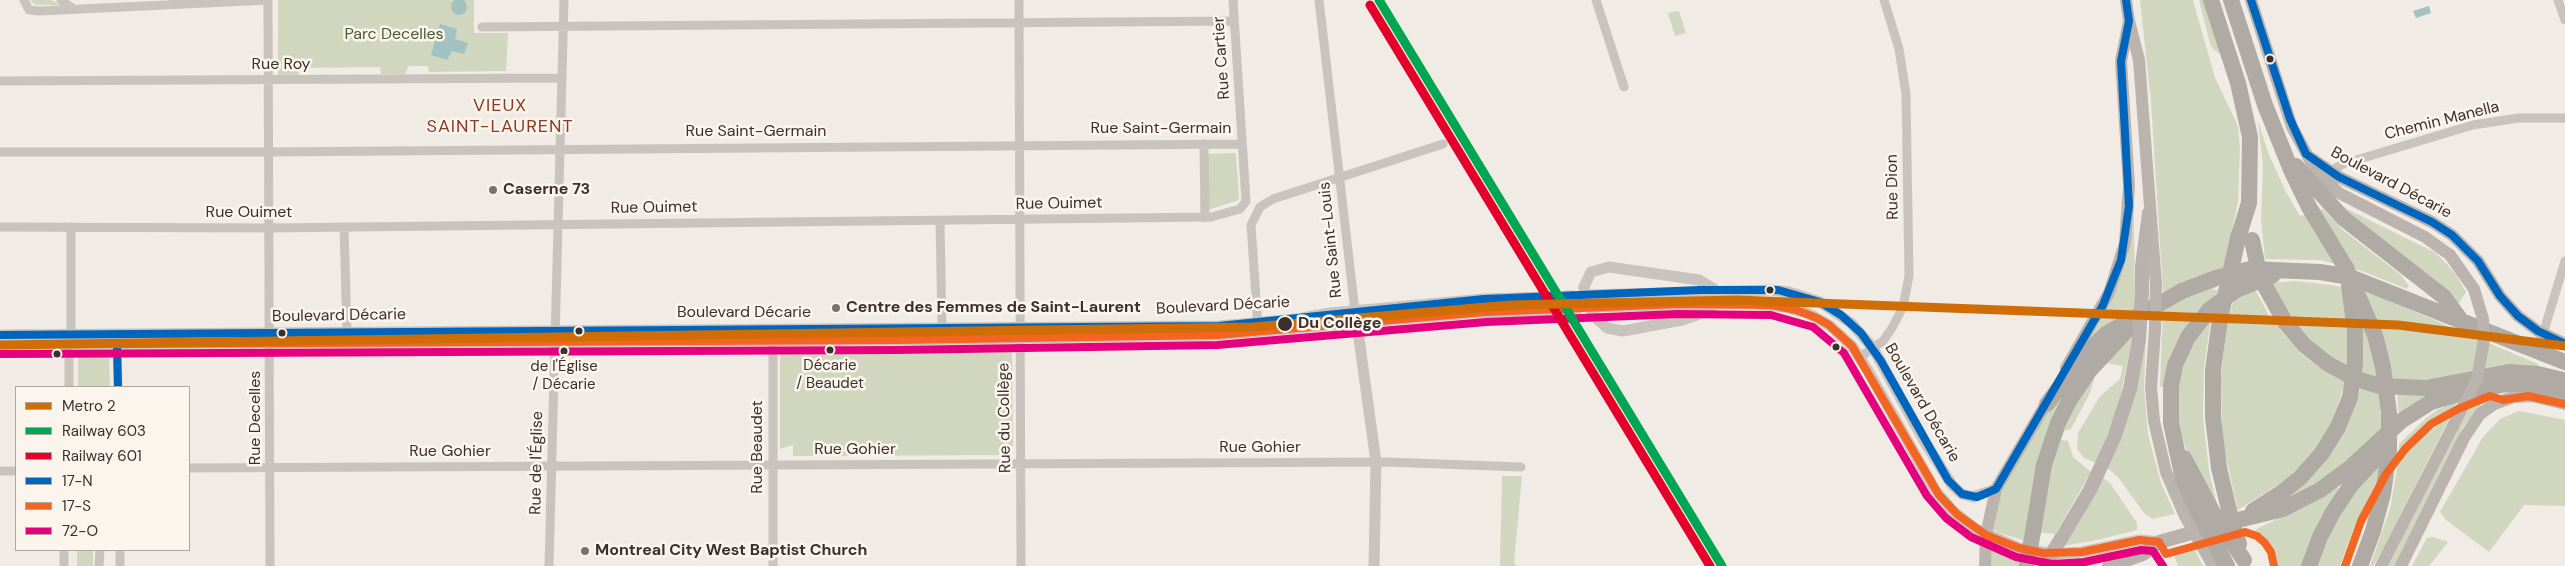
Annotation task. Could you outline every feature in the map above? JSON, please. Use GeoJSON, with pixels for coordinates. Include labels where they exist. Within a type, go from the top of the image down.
{"type":"FeatureCollection","features":[{"type":"Feature","properties":{"kind":"highway"},"geometry":{"type":"LineString","coordinates":[[2211,0],[2238,83],[2246,116],[2250,147],[2249,202],[2253,248],[2258,270],[2269,296],[2284,322],[2304,345],[2328,364],[2356,379],[2380,386],[2426,388],[2509,372],[2538,374],[2565,381]]}},
{"type":"Feature","properties":{"kind":"highway"},"geometry":{"type":"LineString","coordinates":[[2231,0],[2267,110],[2306,200],[2346,268],[2375,335],[2384,372],[2389,413],[2389,450],[2384,494],[2360,566]]}},
{"type":"Feature","properties":{"kind":"highway"},"geometry":{"type":"LineString","coordinates":[[2283,148],[2323,198],[2351,226],[2444,297],[2460,319]]}},
{"type":"Feature","properties":{"kind":"highway"},"geometry":{"type":"LineString","coordinates":[[2245,563],[2220,474],[2212,395],[2216,345],[2223,303],[2249,202]]}},
{"type":"Feature","properties":{"kind":"highway"},"geometry":{"type":"LineString","coordinates":[[2238,520],[2282,494],[2300,478],[2322,453],[2338,427],[2350,397],[2356,364],[2355,331],[2346,268]]}},
{"type":"Feature","properties":{"kind":"highway"},"geometry":{"type":"LineString","coordinates":[[2047,404],[2078,362],[2100,339],[2152,307],[2202,282],[2250,269],[2320,272],[2350,277],[2565,362]]}},
{"type":"Feature","properties":{"kind":"highway"},"geometry":{"type":"LineString","coordinates":[[2227,566],[2212,551],[2192,514],[2170,415],[2171,386],[2179,355],[2188,337],[2201,319],[2227,296],[2245,285],[2284,270]]}},
{"type":"Feature","properties":{"kind":"highway"},"geometry":{"type":"LineString","coordinates":[[2027,566],[2044,465],[2052,438],[2066,406],[2098,360],[2152,307]]}},
{"type":"Feature","properties":{"kind":"highway"},"geometry":{"type":"LineString","coordinates":[[2238,520],[2283,509],[2320,490],[2346,472],[2406,416],[2425,405],[2450,396],[2506,384],[2528,384],[2565,390]]}},
{"type":"Feature","properties":{"kind":"highway"},"geometry":{"type":"LineString","coordinates":[[2310,566],[2327,522],[2351,485],[2401,434],[2450,396]]}},
{"type":"Feature","properties":{"kind":"highway"},"geometry":{"type":"LineString","coordinates":[[2175,441],[2218,522],[2245,563]]}},
{"type":"Feature","properties":{"kind":"main road"},"geometry":{"type":"LineString","coordinates":[[2126,0],[2128,21],[2139,60],[2149,213],[2156,285],[2152,387],[2154,421],[2164,467],[2192,514]]}},
{"type":"Feature","properties":{"kind":"main road"},"geometry":{"type":"LineString","coordinates":[[2251,0],[2292,127],[2317,173],[2339,193],[2425,237],[2450,255],[2474,289],[2483,319],[2484,340],[2477,379],[2381,566]]}},
{"type":"Feature","properties":{"kind":"main road"},"geometry":{"type":"LineString","coordinates":[[1985,566],[1986,535],[1996,490],[2109,294],[2125,244],[2129,186],[2121,61],[2128,21]]}},
{"type":"Feature","properties":{"kind":"main road","name":"Boulevard Décarie"},"geometry":{"type":"LineString","coordinates":[[2306,154],[2331,171],[2432,222],[2452,235],[2478,261],[2509,307],[2543,334],[2565,344]]}},
{"type":"Feature","properties":{"kind":"main road"},"geometry":{"type":"LineString","coordinates":[[2044,566],[2090,490],[2110,449],[2130,389],[2139,339],[2142,266],[2149,213]]}},
{"type":"Feature","properties":{"kind":"main road"},"geometry":{"type":"LineString","coordinates":[[2402,566],[2464,438],[2480,414],[2494,404],[2513,397],[2532,396],[2565,404]]}},
{"type":"Feature","properties":{"kind":"main road"},"geometry":{"type":"LineString","coordinates":[[2109,566],[2143,554],[2159,542],[2238,520]]}},
{"type":"Feature","properties":{"kind":"main road"},"geometry":{"type":"LineString","coordinates":[[2212,551],[2212,566]]}},
{"type":"Feature","properties":{"kind":"street"},"geometry":{"type":"LineString","coordinates":[[24,0],[26,6],[32,10],[268,0]]}},
{"type":"Feature","properties":{"kind":"street"},"geometry":{"type":"LineString","coordinates":[[61,0],[72,8]]}},
{"type":"Feature","properties":{"kind":"street","name":"Rue Decelles"},"geometry":{"type":"LineString","coordinates":[[268,0],[270,566]]}},
{"type":"Feature","properties":{"kind":"street","name":"Rue de l'Église"},"geometry":{"type":"LineString","coordinates":[[549,566],[564,0]]}},
{"type":"Feature","properties":{"kind":"street","name":"Rue du Collège"},"geometry":{"type":"LineString","coordinates":[[1019,0],[1021,566]]}},
{"type":"Feature","properties":{"kind":"street","name":"Rue Cartier"},"geometry":{"type":"LineString","coordinates":[[1233,0],[1245,204]]}},
{"type":"Feature","properties":{"kind":"street","name":"Rue Saint-Louis"},"geometry":{"type":"LineString","coordinates":[[1319,0],[1355,310],[1376,462],[1374,566]]}},
{"type":"Feature","properties":{"kind":"street"},"geometry":{"type":"LineString","coordinates":[[1596,0],[1624,87]]}},
{"type":"Feature","properties":{"kind":"street","name":"Rue Dion"},"geometry":{"type":"LineString","coordinates":[[1860,357],[1883,341],[1896,321],[1905,300],[1909,276],[1905,88],[1897,43],[1884,0]]}},
{"type":"Feature","properties":{"kind":"street"},"geometry":{"type":"LineString","coordinates":[[2558,0],[2565,20]]}},
{"type":"Feature","properties":{"kind":"street"},"geometry":{"type":"LineString","coordinates":[[482,26],[1234,20]]}},
{"type":"Feature","properties":{"kind":"street","name":"Rue Roy"},"geometry":{"type":"LineString","coordinates":[[0,81],[562,78]]}},
{"type":"Feature","properties":{"kind":"street","name":"Chemin Manella"},"geometry":{"type":"LineString","coordinates":[[2331,171],[2343,164],[2463,128],[2511,119],[2565,118]]}},
{"type":"Feature","properties":{"kind":"street"},"geometry":{"type":"LineString","coordinates":[[1204,144],[1205,218]]}},
{"type":"Feature","properties":{"kind":"street","name":"Rue Saint-Germain"},"geometry":{"type":"LineString","coordinates":[[2,152],[269,152],[1242,144]]}},
{"type":"Feature","properties":{"kind":"street"},"geometry":{"type":"LineString","coordinates":[[1258,328],[1251,225],[1256,211],[1269,201],[1443,144]]}},
{"type":"Feature","properties":{"kind":"street","name":"Rue Ouimet"},"geometry":{"type":"LineString","coordinates":[[0,227],[270,228],[1205,218],[1236,210],[1245,204]]}},
{"type":"Feature","properties":{"kind":"street"},"geometry":{"type":"LineString","coordinates":[[940,220],[942,327]]}},
{"type":"Feature","properties":{"kind":"street"},"geometry":{"type":"LineString","coordinates":[[344,227],[347,332]]}},
{"type":"Feature","properties":{"kind":"street"},"geometry":{"type":"LineString","coordinates":[[70,228],[70,386]]}},
{"type":"Feature","properties":{"kind":"street"},"geometry":{"type":"LineString","coordinates":[[2543,334],[2565,261]]}},
{"type":"Feature","properties":{"kind":"street"},"geometry":{"type":"LineString","coordinates":[[1715,304],[1708,311],[1673,322],[1623,331],[1610,329],[1599,322],[1584,298],[1592,272],[1609,266],[1699,280],[1716,290]]}},
{"type":"Feature","properties":{"kind":"street","name":"Boulevard Décarie"},"geometry":{"type":"LineString","coordinates":[[1586,291],[1778,290],[1811,298],[1846,319],[1872,348],[1926,444],[1952,485],[1962,494],[1973,497],[1996,490]]}},
{"type":"Feature","properties":{"kind":"street","name":"Boulevard Décarie"},"geometry":{"type":"LineString","coordinates":[[0,344],[70,339],[554,335],[1020,333],[1217,335],[1355,310],[1484,299],[1546,297]]}},
{"type":"Feature","properties":{"kind":"street","name":"Boulevard Décarie"},"geometry":{"type":"LineString","coordinates":[[1595,307],[1762,304],[1802,311],[1829,326],[1849,343],[1860,357],[1935,490],[1958,515],[1986,535],[2019,548],[2054,554],[2082,552],[2140,540],[2159,542]]}},
{"type":"Feature","properties":{"kind":"street","name":"Boulevard Décarie"},"geometry":{"type":"LineString","coordinates":[[1258,328],[1357,324],[1471,313],[1554,310]]}},
{"type":"Feature","properties":{"kind":"street","name":"Boulevard Décarie"},"geometry":{"type":"LineString","coordinates":[[773,334],[942,327],[1020,333]]}},
{"type":"Feature","properties":{"kind":"street","name":"Boulevard Décarie"},"geometry":{"type":"LineString","coordinates":[[0,335],[117,344],[270,338],[347,332],[554,335]]}},
{"type":"Feature","properties":{"kind":"street","name":"Rue Beaudet"},"geometry":{"type":"LineString","coordinates":[[773,334],[773,566]]}},
{"type":"Feature","properties":{"kind":"street"},"geometry":{"type":"LineString","coordinates":[[117,344],[118,386]]}},
{"type":"Feature","properties":{"kind":"street","name":"Rue Gohier"},"geometry":{"type":"LineString","coordinates":[[190,468],[1376,462],[1521,466]]}},
{"type":"Feature","properties":{"kind":"street"},"geometry":{"type":"LineString","coordinates":[[0,471],[15,471]]}},
{"type":"Feature","properties":{"kind":"street"},"geometry":{"type":"LineString","coordinates":[[64,551],[64,566]]}},
{"type":"Feature","properties":{"kind":"street"},"geometry":{"type":"LineString","coordinates":[[100,551],[100,566]]}},
{"type":"Feature","properties":{"kind":"street"},"geometry":{"type":"LineString","coordinates":[[120,551],[120,566]]}},
{"type":"Feature","properties":{"kind":"green space"},"geometry":{"type":"Polygon","coordinates":[[[30,0],[51,0],[61,5],[36,5],[30,0]]]}},
{"type":"Feature","properties":{"kind":"green space","name":"Parc Decelles"},"geometry":{"type":"Polygon","coordinates":[[[278,0],[474,0],[474,33],[508,33],[506,71],[429,72],[428,66],[409,66],[405,74],[381,74],[380,67],[299,68],[298,75],[278,75],[278,0]]]}},
{"type":"Feature","properties":{"kind":"green space"},"geometry":{"type":"Polygon","coordinates":[[[2140,0],[2193,0],[2215,78],[2238,126],[2240,147],[2238,202],[2224,268],[2163,292],[2151,102],[2140,0]]]}},
{"type":"Feature","properties":{"kind":"green space"},"geometry":{"type":"Polygon","coordinates":[[[2199,0],[2204,0],[2221,55],[2213,49],[2210,43],[2199,0]]]}},
{"type":"Feature","properties":{"kind":"green space"},"geometry":{"type":"Polygon","coordinates":[[[1679,11],[1686,33],[1675,36],[1668,13],[1679,11]]]}},
{"type":"Feature","properties":{"kind":"green space"},"geometry":{"type":"Polygon","coordinates":[[[2258,121],[2269,155],[2286,192],[2300,216],[2323,209],[2344,231],[2401,275],[2409,286],[2407,289],[2362,271],[2320,260],[2265,259],[2261,220],[2263,166],[2258,121]]]}},
{"type":"Feature","properties":{"kind":"green space"},"geometry":{"type":"Polygon","coordinates":[[[2133,149],[2135,308],[2108,324],[2078,350],[2108,300],[2131,178],[2133,149]]]}},
{"type":"Feature","properties":{"kind":"green space"},"geometry":{"type":"Polygon","coordinates":[[[1208,154],[1236,154],[1239,200],[1208,210],[1208,154]]]}},
{"type":"Feature","properties":{"kind":"green space"},"geometry":{"type":"Polygon","coordinates":[[[2331,198],[2347,209],[2436,253],[2455,273],[2466,292],[2459,303],[2402,259],[2331,198]]]}},
{"type":"Feature","properties":{"kind":"green space"},"geometry":{"type":"Polygon","coordinates":[[[2216,278],[2219,285],[2212,290],[2218,290],[2217,294],[2199,309],[2181,334],[2170,356],[2163,387],[2160,387],[2163,310],[2216,278]]]}},
{"type":"Feature","properties":{"kind":"green space"},"geometry":{"type":"Polygon","coordinates":[[[2295,281],[2332,285],[2375,295],[2538,364],[2538,369],[2394,383],[2366,376],[2325,356],[2294,324],[2271,283],[2295,281]]]}},
{"type":"Feature","properties":{"kind":"green space"},"geometry":{"type":"Polygon","coordinates":[[[2254,287],[2269,316],[2300,353],[2324,371],[2345,382],[2330,428],[2320,446],[2290,477],[2238,510],[2222,441],[2221,376],[2227,323],[2235,297],[2254,287]]]}},
{"type":"Feature","properties":{"kind":"green space"},"geometry":{"type":"Polygon","coordinates":[[[2211,319],[2204,367],[2203,418],[2209,471],[2219,513],[2185,446],[2179,427],[2176,403],[2181,371],[2198,334],[2211,319]]]}},
{"type":"Feature","properties":{"kind":"green space"},"geometry":{"type":"Polygon","coordinates":[[[2134,329],[2118,408],[2096,463],[2084,458],[2077,449],[2078,433],[2100,396],[2120,379],[2123,366],[2107,363],[2098,366],[2090,393],[2071,429],[2064,431],[2059,429],[2059,426],[2087,377],[2107,354],[2134,329]]]}},
{"type":"Feature","properties":{"kind":"green space"},"geometry":{"type":"Polygon","coordinates":[[[2146,335],[2144,388],[2148,434],[2161,483],[2175,514],[2152,519],[2144,513],[2118,477],[2107,468],[2142,338],[2146,335]]]}},
{"type":"Feature","properties":{"kind":"green space"},"geometry":{"type":"Polygon","coordinates":[[[784,350],[1012,350],[1013,446],[1005,445],[1004,455],[793,456],[793,445],[780,449],[780,354],[783,354],[784,350]]]}},
{"type":"Feature","properties":{"kind":"green space"},"geometry":{"type":"Polygon","coordinates":[[[109,353],[110,386],[78,386],[78,354],[109,353]]]}},
{"type":"Feature","properties":{"kind":"green space"},"geometry":{"type":"Polygon","coordinates":[[[2088,361],[2026,541],[1997,532],[1992,528],[1997,499],[2039,422],[2088,361]]]}},
{"type":"Feature","properties":{"kind":"green space"},"geometry":{"type":"Polygon","coordinates":[[[2361,388],[2379,393],[2382,429],[2343,464],[2308,489],[2288,498],[2352,411],[2361,388]]]}},
{"type":"Feature","properties":{"kind":"green space"},"geometry":{"type":"Polygon","coordinates":[[[2431,393],[2399,416],[2397,394],[2431,393]]]}},
{"type":"Feature","properties":{"kind":"green space"},"geometry":{"type":"Polygon","coordinates":[[[2458,401],[2454,407],[2440,415],[2417,433],[2399,453],[2399,444],[2425,419],[2437,410],[2458,401]]]}},
{"type":"Feature","properties":{"kind":"green space"},"geometry":{"type":"Polygon","coordinates":[[[2479,403],[2481,406],[2463,427],[2411,537],[2395,566],[2387,566],[2470,406],[2479,403]]]}},
{"type":"Feature","properties":{"kind":"green space"},"geometry":{"type":"Polygon","coordinates":[[[2519,411],[2565,420],[2565,506],[2524,505],[2489,552],[2446,520],[2440,512],[2483,437],[2500,419],[2519,411]]]}},
{"type":"Feature","properties":{"kind":"green space"},"geometry":{"type":"Polygon","coordinates":[[[2450,417],[2384,547],[2373,566],[2370,566],[2390,509],[2398,463],[2420,438],[2450,417]]]}},
{"type":"Feature","properties":{"kind":"green space"},"geometry":{"type":"Polygon","coordinates":[[[2058,439],[2068,441],[2073,457],[2091,472],[2055,534],[2036,532],[2058,439]]]}},
{"type":"Feature","properties":{"kind":"green space"},"geometry":{"type":"Polygon","coordinates":[[[2379,460],[2377,481],[2354,527],[2340,566],[2315,566],[2345,502],[2379,460]]]}},
{"type":"Feature","properties":{"kind":"green space"},"geometry":{"type":"Polygon","coordinates":[[[1502,476],[1522,476],[1514,562],[1516,566],[1500,566],[1502,476]]]}},
{"type":"Feature","properties":{"kind":"green space"},"geometry":{"type":"Polygon","coordinates":[[[2102,477],[2110,483],[2137,523],[2137,530],[2093,541],[2062,546],[2102,477]]]}},
{"type":"Feature","properties":{"kind":"green space"},"geometry":{"type":"Polygon","coordinates":[[[2335,486],[2340,490],[2303,566],[2278,566],[2275,551],[2270,542],[2255,530],[2297,509],[2335,486]]]}},
{"type":"Feature","properties":{"kind":"green space"},"geometry":{"type":"Polygon","coordinates":[[[2433,537],[2448,542],[2429,566],[2412,566],[2427,538],[2433,537]]]}},
{"type":"Feature","properties":{"kind":"green space"},"geometry":{"type":"Polygon","coordinates":[[[2194,549],[2203,566],[2178,566],[2174,555],[2194,549]]]}},
{"type":"Feature","properties":{"kind":"green space"},"geometry":{"type":"Polygon","coordinates":[[[1991,550],[2022,561],[2021,566],[1988,566],[1991,550]]]}},
{"type":"Feature","properties":{"kind":"green space"},"geometry":{"type":"Polygon","coordinates":[[[77,551],[93,551],[93,566],[77,566],[77,551]]]}},
{"type":"Feature","properties":{"kind":"green space"},"geometry":{"type":"Polygon","coordinates":[[[2115,555],[2095,566],[2050,566],[2073,564],[2115,555]]]}},
{"type":"Feature","properties":{"kind":"water"},"geometry":{"type":"Polygon","coordinates":[[[459,-1],[467,7],[459,15],[451,7],[459,-1]]]}},
{"type":"Feature","properties":{"kind":"water"},"geometry":{"type":"Polygon","coordinates":[[[2429,6],[2431,13],[2416,18],[2413,11],[2429,6]]]}},
{"type":"Feature","properties":{"kind":"water"},"geometry":{"type":"Polygon","coordinates":[[[440,24],[457,29],[455,39],[468,43],[464,54],[452,51],[447,60],[431,55],[440,24]]]}},
{"type":"Feature","properties":{"kind":"tunnel"},"geometry":{"type":"LineString","coordinates":[[1547,297],[1589,295]]}},
{"type":"Feature","properties":{"kind":"tunnel"},"geometry":{"type":"LineString","coordinates":[[1554,310],[1595,307]]}},
{"type":"Feature","properties":{"kind":"metro line","name":"2"},"geometry":{"type":"LineString","coordinates":[[0,345],[1253,327],[1511,305],[1737,300],[2398,325],[2565,346]]}},
{"type":"Feature","properties":{"kind":"rail line","name":"603"},"geometry":{"type":"LineString","coordinates":[[1379,0],[1722,566]]}},
{"type":"Feature","properties":{"kind":"rail line","name":"601"},"geometry":{"type":"LineString","coordinates":[[1370,5],[1710,566]]}},
{"type":"Feature","properties":{"kind":"transit line","name":"17-N"},"geometry":{"type":"LineString","coordinates":[[0,335],[1219,326],[1484,299],[1700,290],[1778,290],[1820,302],[1841,315],[1861,333],[1881,361],[1948,480],[1962,494],[1977,497],[1996,489],[2103,305],[2121,260],[2129,206],[2121,61],[2129,21],[2126,0]]}},
{"type":"Feature","properties":{"kind":"transit line","name":"17-N"},"geometry":{"type":"LineString","coordinates":[[2251,0],[2290,119],[2306,154],[2339,177],[2432,222],[2452,235],[2478,261],[2500,296],[2518,316],[2538,331],[2565,344]]}},
{"type":"Feature","properties":{"kind":"transit line","name":"17-S"},"geometry":{"type":"LineString","coordinates":[[117,344],[895,340],[1217,335],[1485,312],[1678,304],[1772,305],[1796,310],[1817,318],[1829,325],[1852,346],[1939,495],[1958,515],[1986,535],[2019,548],[2043,553],[2082,552],[2140,540],[2159,542],[2166,554],[2245,532],[2257,536],[2265,543],[2271,552],[2274,566]]}},
{"type":"Feature","properties":{"kind":"transit line","name":"72-O"},"geometry":{"type":"LineString","coordinates":[[0,354],[895,350],[1217,345],[1486,322],[1678,314],[1771,315],[1813,327],[1844,353],[1927,496],[1946,518],[1971,537],[2016,557],[2052,564],[2084,562],[2141,550],[2153,551],[2163,566]]}},
{"type":"Feature","properties":{"kind":"transit line","name":"17-N"},"geometry":{"type":"LineString","coordinates":[[117,344],[118,386]]}},
{"type":"Feature","properties":{"kind":"transit line","name":"17-S"},"geometry":{"type":"LineString","coordinates":[[2345,566],[2361,521],[2386,474],[2405,449],[2431,424],[2458,409],[2490,396],[2503,400],[2528,396],[2565,404]]}},
{"type":"Feature","properties":{"kind":"place","name":"Caserne 73"},"geometry":{"type":"Point","coordinates":[493,190]}},
{"type":"Feature","properties":{"kind":"place","name":"Centre des Femmes de Saint-Laurent"},"geometry":{"type":"Point","coordinates":[836,308]}},
{"type":"Feature","properties":{"kind":"place","name":"Du Collège"},"geometry":{"type":"Point","coordinates":[1285,324]}},
{"type":"Feature","properties":{"kind":"place","name":"Décarie / Beaudet"},"geometry":{"type":"Point","coordinates":[830,350]}},
{"type":"Feature","properties":{"kind":"place","name":"de l'Église / Décarie"},"geometry":{"type":"Point","coordinates":[564,351]}},
{"type":"Feature","properties":{"kind":"place","name":"Montreal City West Baptist Church"},"geometry":{"type":"Point","coordinates":[585,551]}},
{"type":"Feature","properties":{"kind":"district","name":"VIEUX SAINT-LAURENT"},"geometry":{"type":"Point","coordinates":[500,116]}}]}
